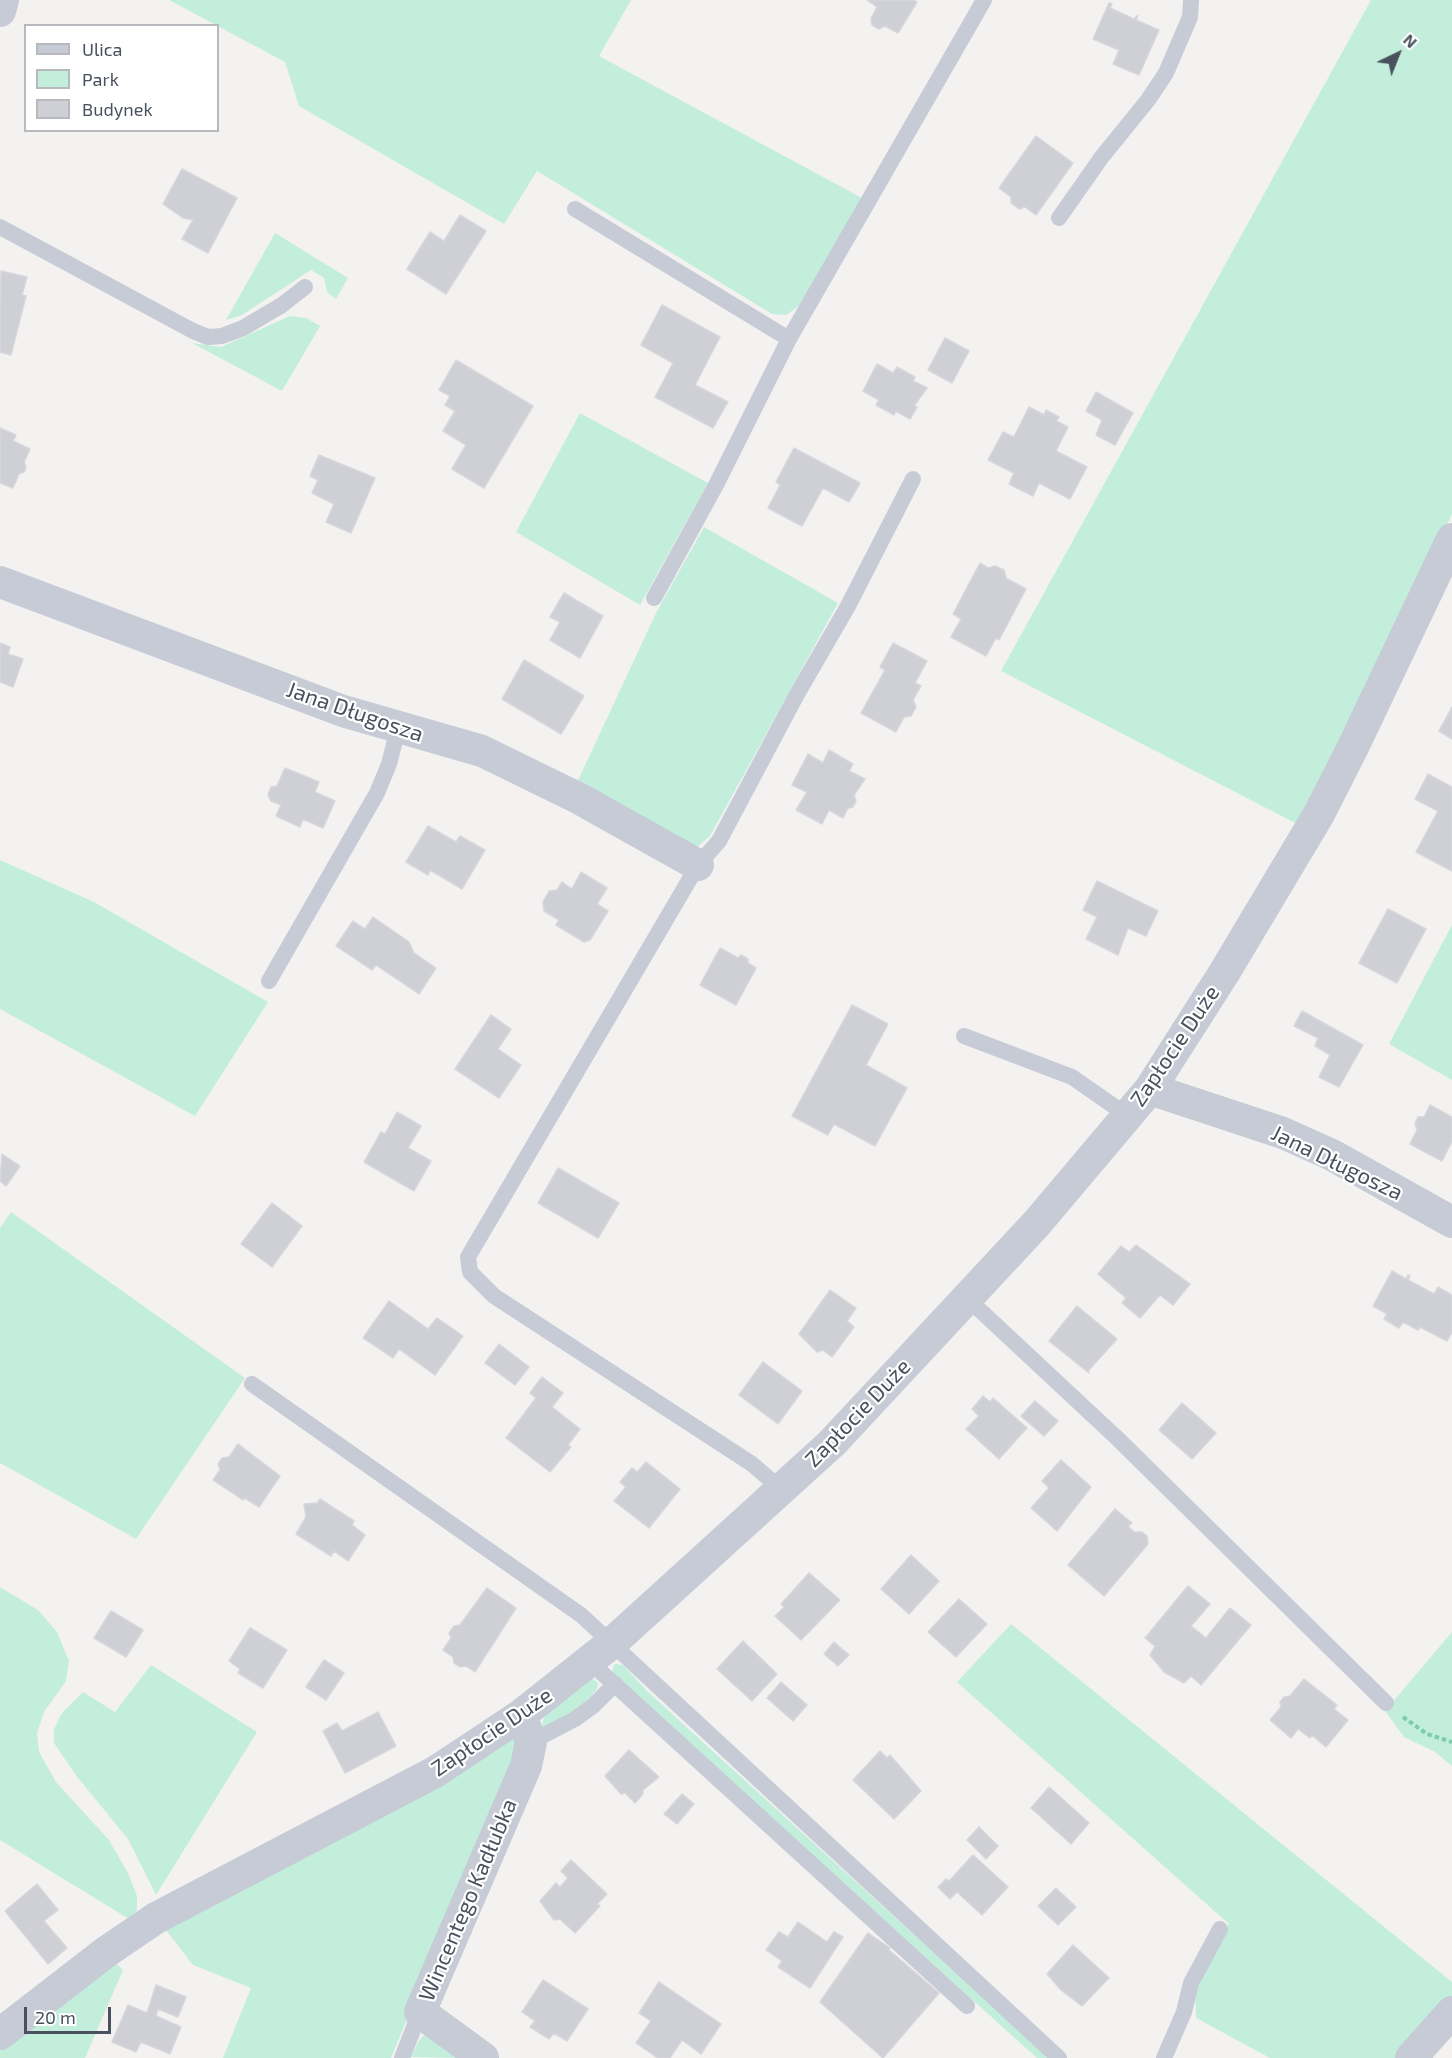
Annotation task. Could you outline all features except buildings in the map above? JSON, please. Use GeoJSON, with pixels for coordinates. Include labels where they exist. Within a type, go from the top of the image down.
{"type":"FeatureCollection","features":[{"type":"Feature","properties":{"kind":"street"},"geometry":{"type":"LineString","coordinates":[[0,11],[3,0]]}},
{"type":"Feature","properties":{"kind":"street","name":"Zapłocie Duże"},"geometry":{"type":"LineString","coordinates":[[0,2034],[106,1952],[156,1918],[435,1772],[526,1728],[602,1652],[832,1443],[968,1299],[1150,1089],[1224,973],[1318,813],[1353,747],[1452,539]]}},
{"type":"Feature","properties":{"kind":"street","name":"Jana Długosza"},"geometry":{"type":"LineString","coordinates":[[0,582],[398,729],[482,752],[513,765],[698,865]]}},
{"type":"Feature","properties":{"kind":"street","name":"Jana Długosza"},"geometry":{"type":"LineString","coordinates":[[1150,1089],[1283,1133],[1332,1155],[1452,1222]]}},
{"type":"Feature","properties":{"kind":"street","name":"Wincentego Kadłubka"},"geometry":{"type":"LineString","coordinates":[[483,2058],[420,2012],[526,1766],[526,1728]]}},
{"type":"Feature","properties":{"kind":"street"},"geometry":{"type":"LineString","coordinates":[[1411,2058],[1452,2012]]}},
{"type":"Feature","properties":{"kind":"lane"},"geometry":{"type":"LineString","coordinates":[[654,598],[716,485],[789,339],[984,0]]}},
{"type":"Feature","properties":{"kind":"lane"},"geometry":{"type":"LineString","coordinates":[[1059,218],[1101,158],[1148,100],[1166,73],[1190,17],[1191,0]]}},
{"type":"Feature","properties":{"kind":"lane"},"geometry":{"type":"LineString","coordinates":[[575,209],[789,339]]}},
{"type":"Feature","properties":{"kind":"lane"},"geometry":{"type":"LineString","coordinates":[[0,226],[208,337],[222,336],[243,328],[282,305],[305,287]]}},
{"type":"Feature","properties":{"kind":"lane"},"geometry":{"type":"LineString","coordinates":[[782,1490],[752,1464],[494,1296],[470,1272],[468,1257],[698,865],[719,842],[796,696],[848,606],[913,479]]}},
{"type":"Feature","properties":{"kind":"lane"},"geometry":{"type":"LineString","coordinates":[[268,981],[377,793],[389,765],[398,729]]}},
{"type":"Feature","properties":{"kind":"lane"},"geometry":{"type":"LineString","coordinates":[[964,1036],[1072,1077],[1128,1116]]}},
{"type":"Feature","properties":{"kind":"lane"},"geometry":{"type":"LineString","coordinates":[[968,1299],[1118,1438],[1386,1703]]}},
{"type":"Feature","properties":{"kind":"lane"},"geometry":{"type":"LineString","coordinates":[[252,1384],[546,1587],[602,1652],[1059,2058]]}},
{"type":"Feature","properties":{"kind":"lane"},"geometry":{"type":"LineString","coordinates":[[602,1652],[615,1684],[967,2006]]}},
{"type":"Feature","properties":{"kind":"lane"},"geometry":{"type":"LineString","coordinates":[[526,1728],[575,1719],[593,1707],[615,1684]]}},
{"type":"Feature","properties":{"kind":"lane"},"geometry":{"type":"LineString","coordinates":[[1164,2058],[1184,2012],[1195,1974],[1220,1929]]}},
{"type":"Feature","properties":{"kind":"lane"},"geometry":{"type":"LineString","coordinates":[[402,2058],[420,2012]]}},
{"type":"Feature","properties":{"kind":"path"},"geometry":{"type":"LineString","coordinates":[[1386,1703],[1427,1734],[1452,1743]]}},
{"type":"Feature","properties":{"kind":"green space"},"geometry":{"type":"Polygon","coordinates":[[[169,0],[631,0],[599,56],[862,198],[800,305],[786,315],[772,314],[537,171],[504,224],[299,106],[285,62],[219,27],[219,24],[214,24],[169,0]]]}},
{"type":"Feature","properties":{"kind":"green space"},"geometry":{"type":"Polygon","coordinates":[[[1371,0],[1452,0],[1452,514],[1344,743],[1301,826],[1001,671],[1371,0]]]}},
{"type":"Feature","properties":{"kind":"green space"},"geometry":{"type":"Polygon","coordinates":[[[275,233],[348,278],[336,299],[327,292],[324,278],[311,270],[242,315],[226,320],[275,233]]]}},
{"type":"Feature","properties":{"kind":"green space"},"geometry":{"type":"Polygon","coordinates":[[[290,316],[306,318],[320,326],[282,391],[192,343],[221,347],[290,316]]]}},
{"type":"Feature","properties":{"kind":"green space"},"geometry":{"type":"Polygon","coordinates":[[[580,413],[708,483],[640,605],[516,532],[580,413]]]}},
{"type":"Feature","properties":{"kind":"green space"},"geometry":{"type":"Polygon","coordinates":[[[704,527],[838,603],[710,836],[697,847],[574,789],[656,613],[704,527]]]}},
{"type":"Feature","properties":{"kind":"green space"},"geometry":{"type":"Polygon","coordinates":[[[0,860],[94,902],[268,1002],[195,1116],[0,1009],[0,860]]]}},
{"type":"Feature","properties":{"kind":"green space"},"geometry":{"type":"Polygon","coordinates":[[[1452,925],[1452,1080],[1389,1044],[1452,925]]]}},
{"type":"Feature","properties":{"kind":"green space"},"geometry":{"type":"Polygon","coordinates":[[[11,1212],[245,1378],[136,1539],[0,1463],[0,1228],[11,1212]]]}},
{"type":"Feature","properties":{"kind":"green space"},"geometry":{"type":"Polygon","coordinates":[[[0,1587],[38,1610],[57,1632],[69,1661],[66,1681],[44,1712],[37,1733],[39,1752],[56,1782],[109,1840],[128,1873],[137,1896],[137,1910],[129,1919],[0,1840],[0,1587]]]}},
{"type":"Feature","properties":{"kind":"green space"},"geometry":{"type":"Polygon","coordinates":[[[1011,1624],[1452,1982],[1452,2002],[1402,2058],[1270,2058],[1196,2018],[1195,1987],[1212,1951],[1229,1924],[957,1682],[1011,1624]]]}},
{"type":"Feature","properties":{"kind":"green space"},"geometry":{"type":"Polygon","coordinates":[[[1452,1632],[1452,1766],[1435,1752],[1404,1737],[1385,1711],[1452,1632]]]}},
{"type":"Feature","properties":{"kind":"green space"},"geometry":{"type":"Polygon","coordinates":[[[614,1664],[623,1665],[647,1691],[1049,2058],[1037,2058],[998,2023],[612,1673],[614,1664]]]}},
{"type":"Feature","properties":{"kind":"green space"},"geometry":{"type":"Polygon","coordinates":[[[151,1665],[257,1732],[156,1895],[128,1839],[78,1778],[54,1743],[54,1729],[62,1713],[83,1692],[115,1712],[151,1665]]]}},
{"type":"Feature","properties":{"kind":"green space"},"geometry":{"type":"Polygon","coordinates":[[[591,1677],[598,1683],[597,1689],[577,1712],[541,1729],[546,1708],[591,1677]]]}},
{"type":"Feature","properties":{"kind":"green space"},"geometry":{"type":"Polygon","coordinates":[[[514,1733],[519,1747],[391,2058],[223,2058],[251,1988],[193,1965],[162,1925],[514,1733]]]}},
{"type":"Feature","properties":{"kind":"green space"},"geometry":{"type":"Polygon","coordinates":[[[111,1959],[123,1970],[85,2058],[0,2058],[0,2044],[111,1959]]]}},
{"type":"Feature","properties":{"kind":"green space"},"geometry":{"type":"Polygon","coordinates":[[[431,2034],[462,2058],[411,2057],[423,2036],[431,2034]]]}}]}
